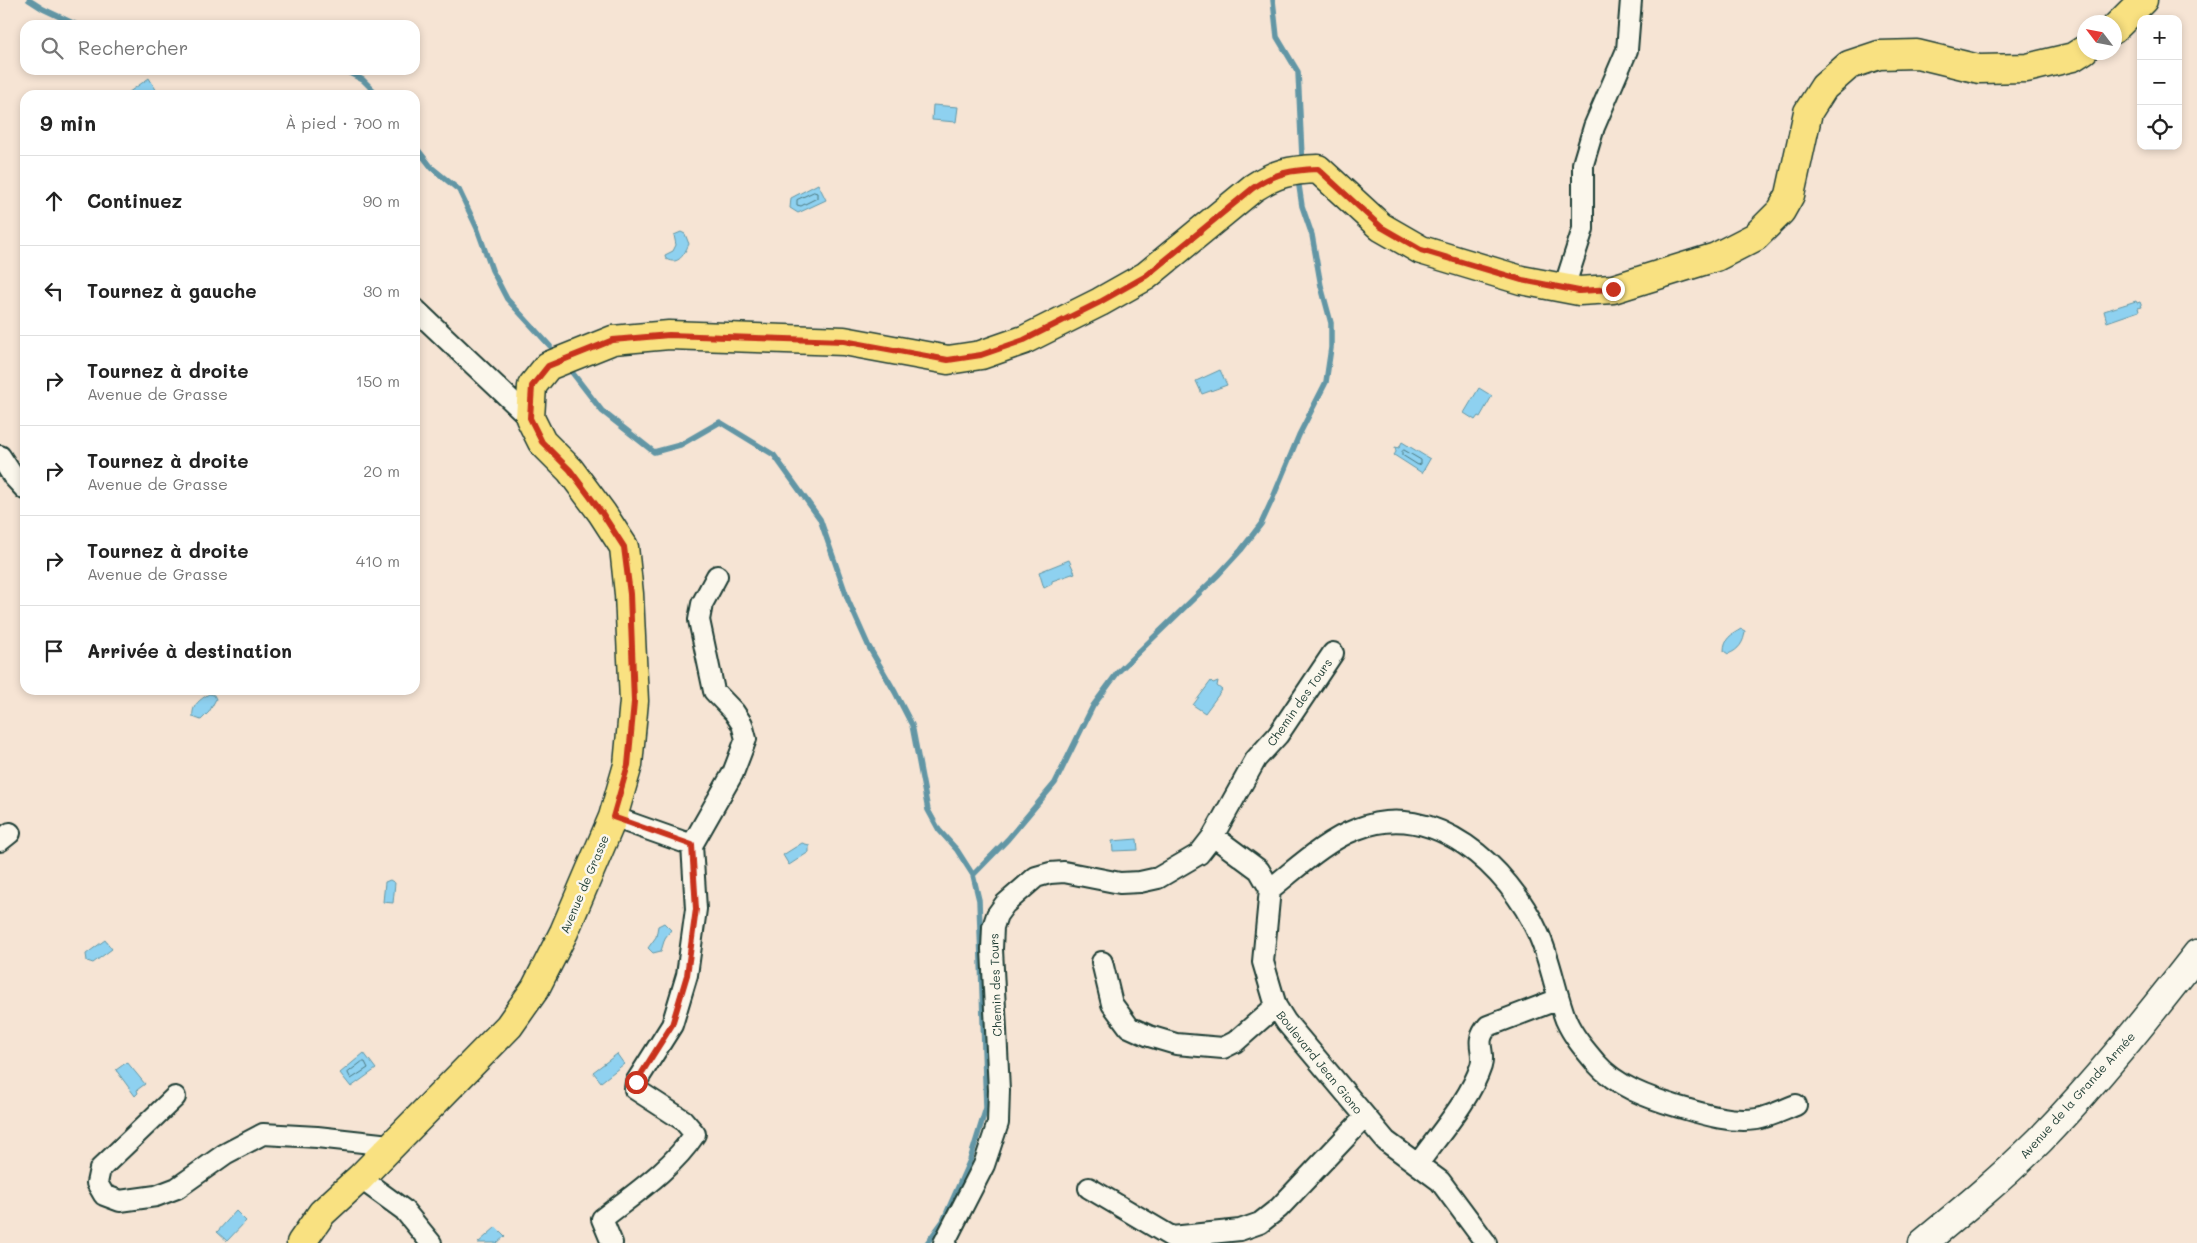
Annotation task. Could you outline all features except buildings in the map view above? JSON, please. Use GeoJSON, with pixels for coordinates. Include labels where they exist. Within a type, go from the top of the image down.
{"type":"FeatureCollection","features":[{"type":"Feature","properties":{"kind":"main road"},"geometry":{"type":"LineString","coordinates":[[2122,21],[2143,0]]}},
{"type":"Feature","properties":{"kind":"main road"},"geometry":{"type":"LineString","coordinates":[[530,418],[532,386],[548,366],[613,340],[669,335],[786,338],[844,341],[948,360],[981,355],[1024,340],[1100,302],[1146,276],[1253,188],[1272,176],[1293,170],[1318,169],[1381,227],[1421,250],[1522,280],[1579,291],[1613,289],[1716,257],[1755,237],[1781,211],[1790,196],[1808,112],[1824,87],[1849,65],[1879,55],[1916,54],[1980,69],[2027,68],[2077,54]]}},
{"type":"Feature","properties":{"kind":"main road","name":"Avenue de Grasse"},"geometry":{"type":"LineString","coordinates":[[302,1243],[322,1213],[360,1178],[390,1145],[509,1026],[535,989],[564,932],[613,817],[628,765],[634,702],[630,594],[624,547],[602,513],[570,470],[542,442],[530,418]]}},
{"type":"Feature","properties":{"kind":"street"},"geometry":{"type":"LineString","coordinates":[[1564,288],[1583,229],[1583,164],[1594,127],[1628,50],[1631,0]]}},
{"type":"Feature","properties":{"kind":"street"},"geometry":{"type":"LineString","coordinates":[[420,314],[530,418]]}},
{"type":"Feature","properties":{"kind":"street"},"geometry":{"type":"LineString","coordinates":[[0,456],[12,476],[20,484]]}},
{"type":"Feature","properties":{"kind":"street"},"geometry":{"type":"LineString","coordinates":[[612,1243],[602,1219],[635,1194],[685,1150],[695,1134],[683,1120],[635,1089],[636,1082],[672,1025],[687,975],[696,909],[692,845],[733,773],[746,739],[742,724],[734,712],[714,691],[699,620],[702,604],[717,576]]}},
{"type":"Feature","properties":{"kind":"street","name":"Chemin des Tours"},"geometry":{"type":"LineString","coordinates":[[944,1243],[984,1165],[998,1123],[999,1090],[992,949],[993,927],[997,915],[1005,904],[1036,877],[1064,872],[1120,883],[1140,882],[1158,878],[1199,854],[1213,836],[1256,759],[1278,735],[1333,653]]}},
{"type":"Feature","properties":{"kind":"street"},"geometry":{"type":"LineString","coordinates":[[613,817],[692,845]]}},
{"type":"Feature","properties":{"kind":"street"},"geometry":{"type":"LineString","coordinates":[[1213,836],[1260,870],[1270,889],[1335,840],[1358,828],[1377,824],[1425,824],[1451,836],[1476,852],[1522,902],[1539,935],[1567,1021],[1579,1042],[1598,1065],[1625,1086],[1652,1099],[1729,1119],[1757,1119],[1796,1105]]}},
{"type":"Feature","properties":{"kind":"street","name":"Boulevard Jean Giono"},"geometry":{"type":"LineString","coordinates":[[1270,889],[1263,962],[1276,1006],[1286,1022],[1364,1118],[1386,1141],[1440,1181],[1486,1243]]}},
{"type":"Feature","properties":{"kind":"street","name":"Avenue de la Grande Armée"},"geometry":{"type":"LineString","coordinates":[[1923,1243],[1988,1189],[2040,1139],[2094,1080],[2197,954]]}},
{"type":"Feature","properties":{"kind":"street","name":"Boulevard Jean Giono"},"geometry":{"type":"LineString","coordinates":[[1102,962],[1112,1004],[1129,1027],[1149,1036],[1176,1044],[1223,1048],[1235,1042],[1276,1006]]}},
{"type":"Feature","properties":{"kind":"street"},"geometry":{"type":"LineString","coordinates":[[1418,1164],[1469,1094],[1482,1063],[1479,1044],[1482,1034],[1488,1026],[1560,999]]}},
{"type":"Feature","properties":{"kind":"street"},"geometry":{"type":"LineString","coordinates":[[176,1097],[100,1169],[97,1183],[104,1196],[120,1201],[163,1194],[177,1188],[225,1154],[263,1134],[317,1137],[390,1145]]}},
{"type":"Feature","properties":{"kind":"street","name":"Boulevard Jean Giono"},"geometry":{"type":"LineString","coordinates":[[1089,1188],[1172,1237],[1240,1230],[1260,1223],[1278,1208],[1364,1118]]}},
{"type":"Feature","properties":{"kind":"street"},"geometry":{"type":"LineString","coordinates":[[360,1178],[404,1210],[431,1243]]}},
{"type":"Feature","properties":{"kind":"water"},"geometry":{"type":"Polygon","coordinates":[[[149,78],[156,90],[132,90],[149,78]]]}},
{"type":"Feature","properties":{"kind":"water"},"geometry":{"type":"Polygon","coordinates":[[[933,105],[958,107],[956,122],[932,120],[933,105]]]}},
{"type":"Feature","properties":{"kind":"water"},"geometry":{"type":"Polygon","coordinates":[[[818,184],[826,200],[798,213],[790,208],[791,198],[818,184]]]}},
{"type":"Feature","properties":{"kind":"water"},"geometry":{"type":"Polygon","coordinates":[[[681,232],[685,234],[689,244],[685,252],[678,260],[671,261],[666,259],[665,255],[673,251],[676,245],[674,235],[681,232]]]}},
{"type":"Feature","properties":{"kind":"water"},"geometry":{"type":"Polygon","coordinates":[[[2136,301],[2137,303],[2140,302],[2142,307],[2138,308],[2139,311],[2107,322],[2104,311],[2136,301]]]}},
{"type":"Feature","properties":{"kind":"water"},"geometry":{"type":"Polygon","coordinates":[[[1220,370],[1227,385],[1202,394],[1196,381],[1220,370]]]}},
{"type":"Feature","properties":{"kind":"water"},"geometry":{"type":"Polygon","coordinates":[[[1479,388],[1492,396],[1480,417],[1478,416],[1475,420],[1464,413],[1479,388]]]}},
{"type":"Feature","properties":{"kind":"water"},"geometry":{"type":"Polygon","coordinates":[[[1402,442],[1430,459],[1422,473],[1394,455],[1396,452],[1395,447],[1399,448],[1402,442]]]}},
{"type":"Feature","properties":{"kind":"water"},"geometry":{"type":"Polygon","coordinates":[[[1069,560],[1075,573],[1052,581],[1052,584],[1044,588],[1039,572],[1069,560]]]}},
{"type":"Feature","properties":{"kind":"water"},"geometry":{"type":"Polygon","coordinates":[[[1741,629],[1745,631],[1742,642],[1738,648],[1728,654],[1724,651],[1727,640],[1741,629]]]}},
{"type":"Feature","properties":{"kind":"water"},"geometry":{"type":"Polygon","coordinates":[[[1211,681],[1213,683],[1218,681],[1217,686],[1222,690],[1205,713],[1193,705],[1211,681]]]}},
{"type":"Feature","properties":{"kind":"water"},"geometry":{"type":"Polygon","coordinates":[[[208,695],[214,695],[216,699],[209,712],[201,720],[193,717],[195,706],[208,695]]]}},
{"type":"Feature","properties":{"kind":"water"},"geometry":{"type":"Polygon","coordinates":[[[1137,839],[1138,850],[1113,851],[1112,841],[1137,839]]]}},
{"type":"Feature","properties":{"kind":"water"},"geometry":{"type":"Polygon","coordinates":[[[802,843],[809,845],[809,852],[789,865],[783,855],[802,843]]]}},
{"type":"Feature","properties":{"kind":"water"},"geometry":{"type":"Polygon","coordinates":[[[390,880],[395,883],[393,903],[383,902],[385,882],[390,880]]]}},
{"type":"Feature","properties":{"kind":"water"},"geometry":{"type":"Polygon","coordinates":[[[664,923],[671,930],[665,938],[661,951],[653,953],[648,948],[656,937],[658,926],[664,923]]]}},
{"type":"Feature","properties":{"kind":"water"},"geometry":{"type":"Polygon","coordinates":[[[105,940],[112,949],[93,963],[87,961],[86,954],[105,940]]]}},
{"type":"Feature","properties":{"kind":"water"},"geometry":{"type":"Polygon","coordinates":[[[364,1053],[376,1069],[351,1087],[340,1073],[364,1053]]]}},
{"type":"Feature","properties":{"kind":"water"},"geometry":{"type":"Polygon","coordinates":[[[617,1054],[624,1064],[601,1082],[593,1072],[617,1054]]]}},
{"type":"Feature","properties":{"kind":"water"},"geometry":{"type":"Polygon","coordinates":[[[127,1062],[145,1084],[137,1090],[138,1093],[135,1096],[116,1070],[127,1062]]]}},
{"type":"Feature","properties":{"kind":"water"},"geometry":{"type":"Polygon","coordinates":[[[236,1211],[246,1221],[227,1241],[217,1232],[236,1211]]]}},
{"type":"Feature","properties":{"kind":"water"},"geometry":{"type":"Polygon","coordinates":[[[496,1227],[505,1236],[497,1243],[478,1243],[496,1227]]]}},
{"type":"Feature","properties":{"kind":"waterway"},"geometry":{"type":"LineString","coordinates":[[29,0],[66,20]]}},
{"type":"Feature","properties":{"kind":"waterway"},"geometry":{"type":"LineString","coordinates":[[1273,0],[1277,37],[1298,72],[1302,157]]}},
{"type":"Feature","properties":{"kind":"waterway"},"geometry":{"type":"LineString","coordinates":[[354,75],[363,80],[373,90]]}},
{"type":"Feature","properties":{"kind":"waterway"},"geometry":{"type":"LineString","coordinates":[[420,152],[432,168],[459,190],[477,228],[492,270],[507,299],[550,346]]}},
{"type":"Feature","properties":{"kind":"waterway"},"geometry":{"type":"LineString","coordinates":[[973,875],[1008,839],[1055,783],[1093,706],[1118,672],[1219,574],[1261,524],[1299,435],[1326,382],[1331,348],[1331,323],[1321,286],[1312,235],[1302,206],[1299,186]]}},
{"type":"Feature","properties":{"kind":"waterway"},"geometry":{"type":"LineString","coordinates":[[571,371],[602,411],[654,452],[680,445],[720,422],[774,455],[820,519],[848,600],[869,647],[912,725],[928,810],[939,830],[957,850],[973,875],[979,900],[986,1108],[970,1160],[943,1221],[927,1243]]}},
{"type":"Feature","properties":{"kind":"route"},"geometry":{"type":"LineString","coordinates":[[636,1082],[672,1025],[687,975],[696,909],[692,845],[613,817],[628,765],[634,702],[630,594],[624,547],[602,513],[570,470],[542,442],[530,418],[532,386],[548,366],[613,340],[669,335],[844,341],[948,360],[981,355],[1024,340],[1100,302],[1146,276],[1253,188],[1272,176],[1293,170],[1318,169],[1381,227],[1421,250],[1522,280],[1579,291],[1613,289]]}}]}
